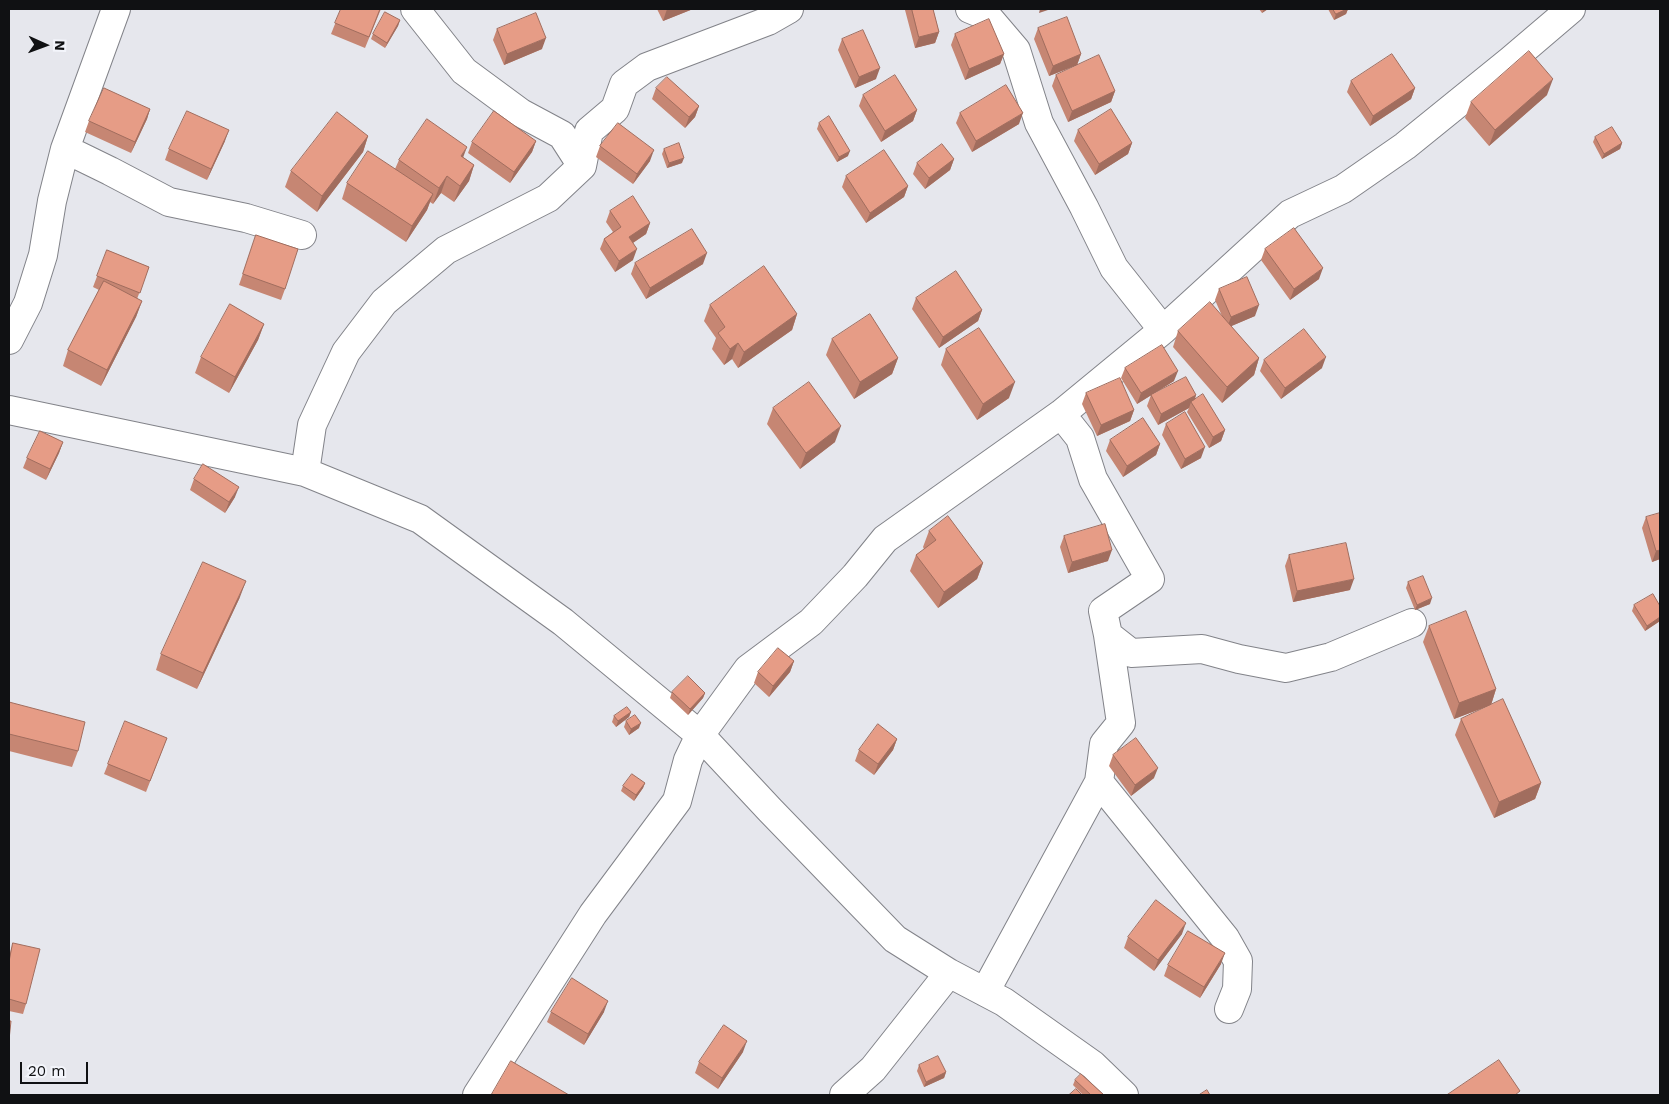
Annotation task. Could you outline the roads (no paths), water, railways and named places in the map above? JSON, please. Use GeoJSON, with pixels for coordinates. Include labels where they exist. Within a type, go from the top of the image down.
{"type":"FeatureCollection","features":[{"type":"Feature","properties":{"kind":"street"},"geometry":{"type":"LineString","coordinates":[[9,340],[28,303],[43,255],[52,201],[65,149],[116,9]]}},
{"type":"Feature","properties":{"kind":"street"},"geometry":{"type":"LineString","coordinates":[[415,9],[464,71],[521,114],[562,135],[582,166]]}},
{"type":"Feature","properties":{"kind":"street"},"geometry":{"type":"LineString","coordinates":[[305,472],[312,425],[346,352],[384,302],[446,250],[548,198],[582,166],[589,131],[615,109],[624,84],[647,67],[768,21],[788,9]]}},
{"type":"Feature","properties":{"kind":"street"},"geometry":{"type":"LineString","coordinates":[[970,9],[987,16],[1016,50],[1039,123],[1114,268],[1164,330]]}},
{"type":"Feature","properties":{"kind":"street"},"geometry":{"type":"LineString","coordinates":[[476,1095],[594,914],[677,801],[688,760],[700,735],[748,669],[811,622],[854,576],[884,539],[1061,414],[1164,330],[1290,214],[1343,189],[1405,146],[1510,61],[1570,9]]}},
{"type":"Feature","properties":{"kind":"street"},"geometry":{"type":"LineString","coordinates":[[65,149],[169,202],[246,218],[302,234]]}},
{"type":"Feature","properties":{"kind":"street"},"geometry":{"type":"LineString","coordinates":[[9,410],[305,472],[420,519],[564,622],[700,735],[895,939],[949,973],[1004,1002],[1093,1065],[1124,1095]]}},
{"type":"Feature","properties":{"kind":"street"},"geometry":{"type":"LineString","coordinates":[[985,992],[1099,782],[1104,744],[1121,723],[1103,611],[1150,579],[1093,479],[1080,438],[1061,414]]}},
{"type":"Feature","properties":{"kind":"street"},"geometry":{"type":"LineString","coordinates":[[1108,635],[1131,653],[1202,649],[1239,659],[1286,668],[1330,656],[1412,623]]}},
{"type":"Feature","properties":{"kind":"street"},"geometry":{"type":"LineString","coordinates":[[1099,782],[1224,938],[1238,961],[1237,989],[1229,1009]]}},
{"type":"Feature","properties":{"kind":"street"},"geometry":{"type":"LineString","coordinates":[[844,1095],[874,1069],[949,973]]}}]}
